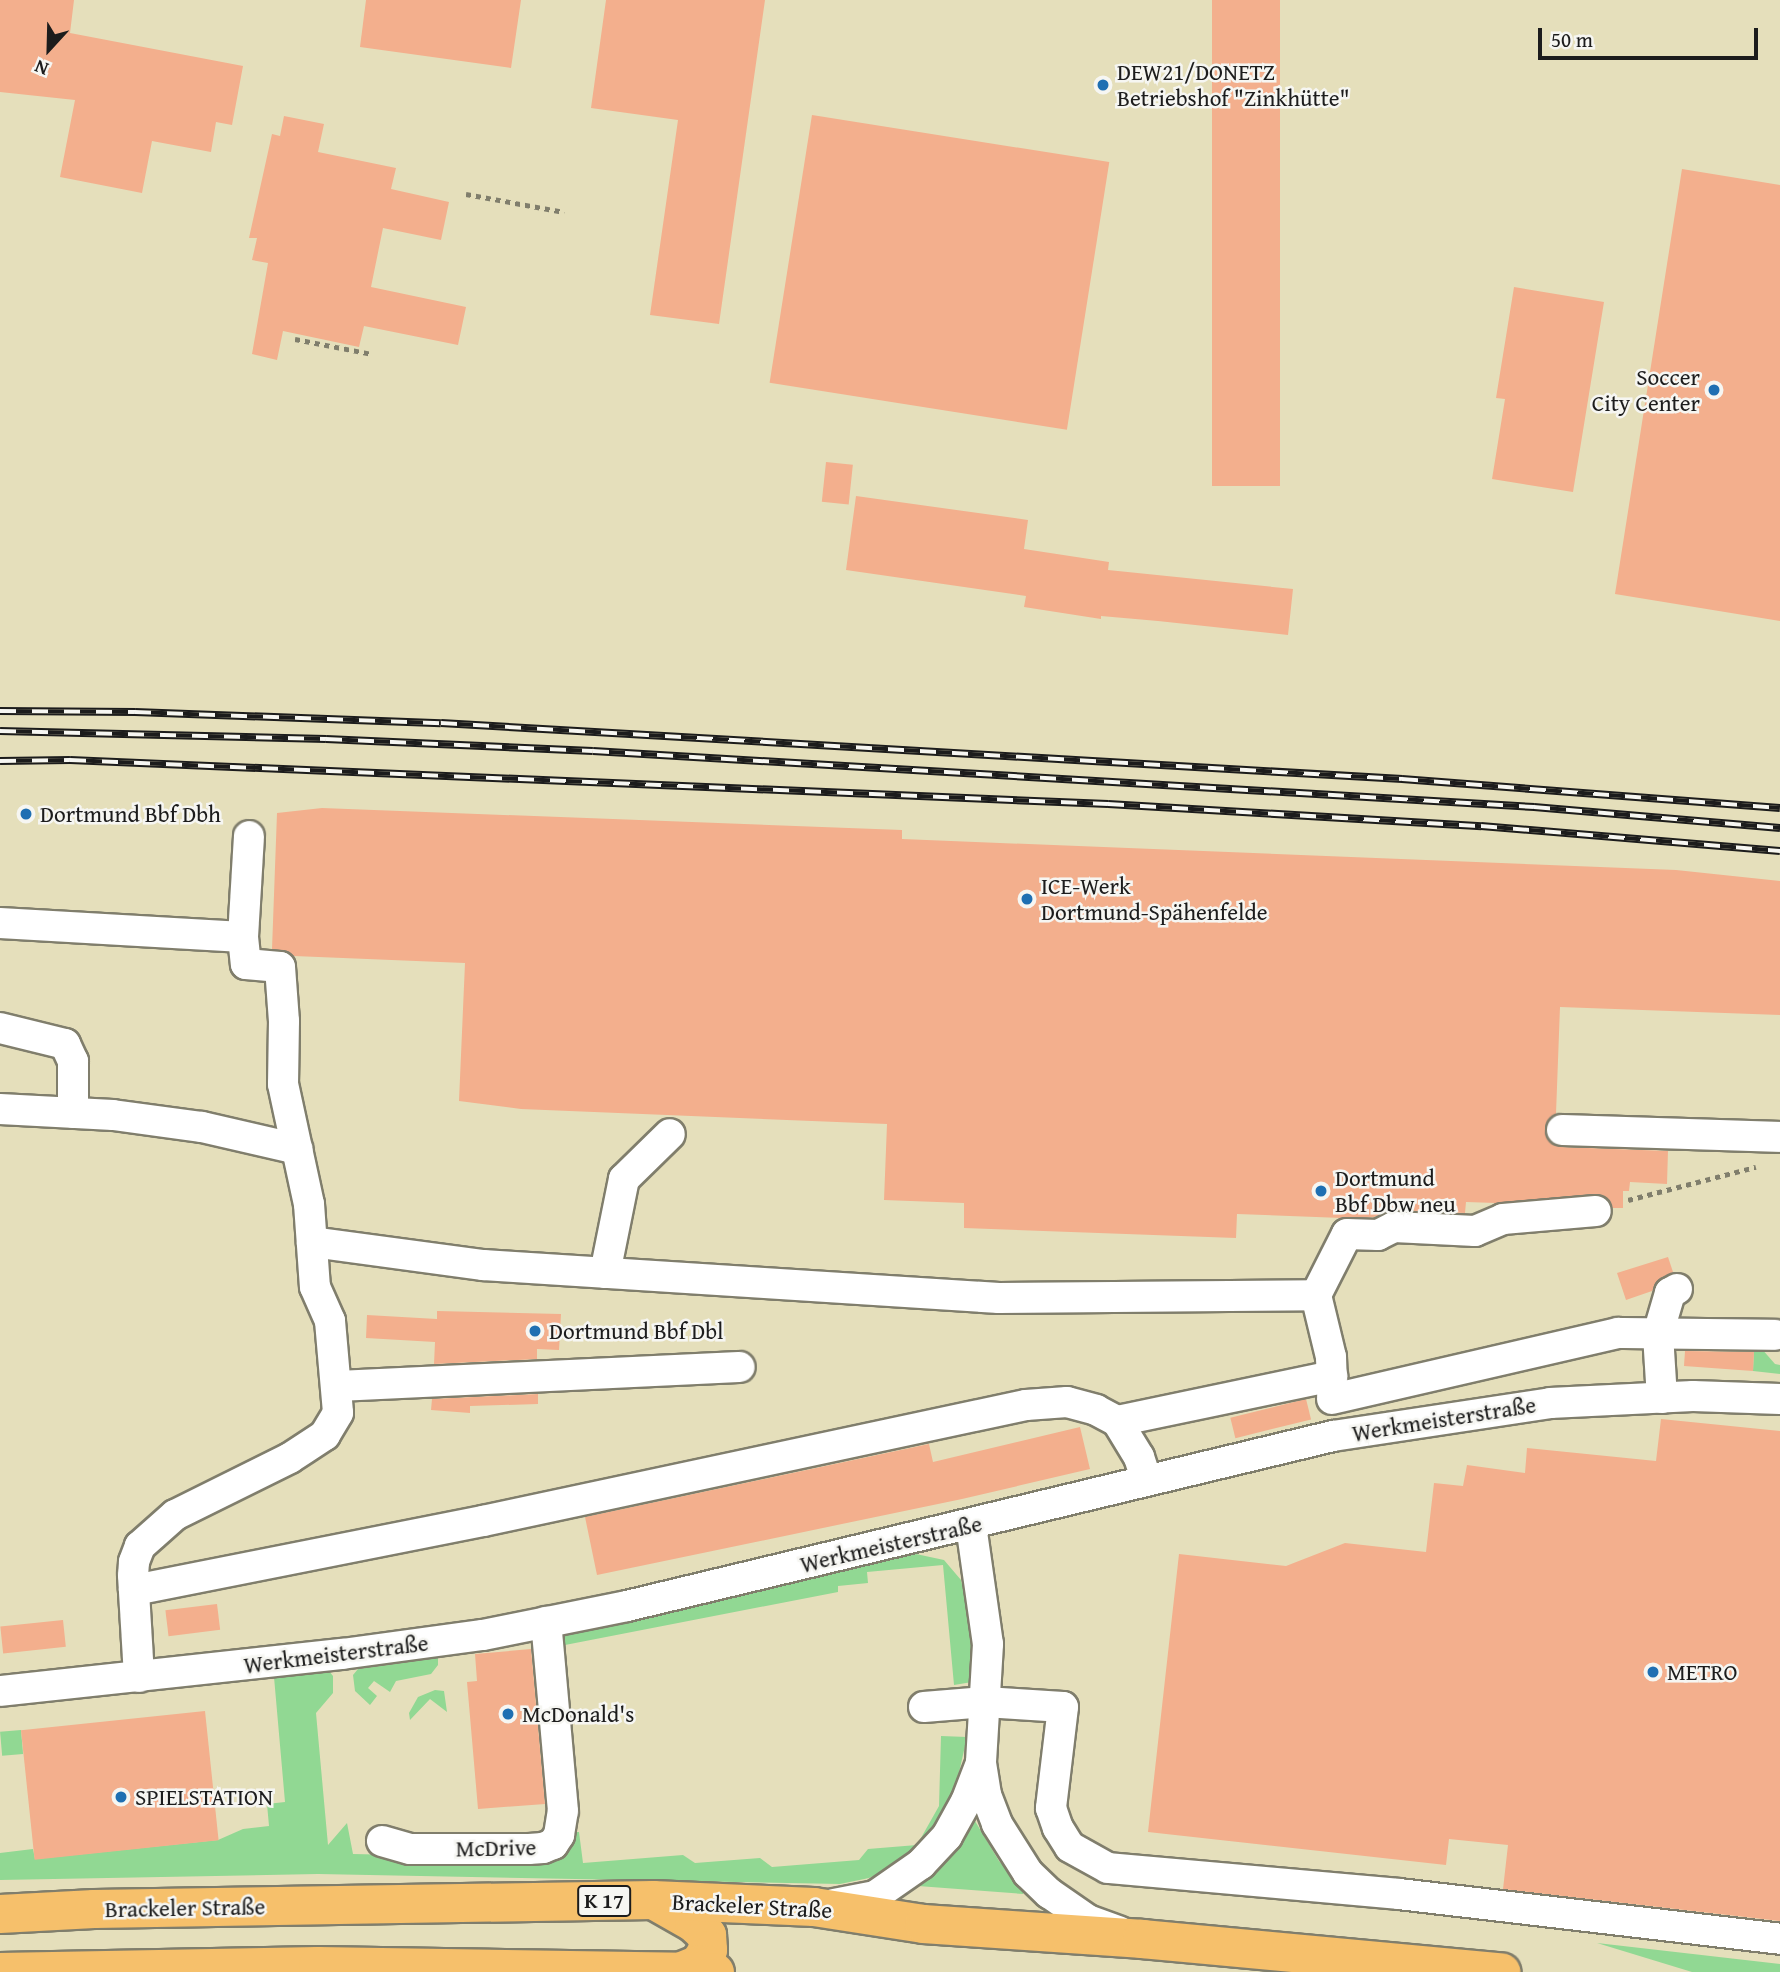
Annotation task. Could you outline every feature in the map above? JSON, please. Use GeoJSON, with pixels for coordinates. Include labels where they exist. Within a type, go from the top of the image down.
{"type":"FeatureCollection","features":[{"type":"Feature","properties":{"kind":"highway","name":"Brackeler Straße"},"geometry":{"type":"LineString","coordinates":[[0,1914],[94,1909],[653,1900],[814,1907],[924,1924],[1142,1939],[1501,1972]]}},
{"type":"Feature","properties":{"kind":"highway"},"geometry":{"type":"LineString","coordinates":[[0,1972],[318,1966],[698,1971],[699,1964],[708,1950],[707,1935],[676,1911],[653,1900]]}},
{"type":"Feature","properties":{"kind":"street"},"geometry":{"type":"LineString","coordinates":[[139,1677],[134,1562],[140,1546],[175,1515],[290,1458],[325,1434],[338,1413],[330,1321],[315,1287],[309,1203],[283,1084],[284,1021],[280,967],[246,964],[243,937],[248,836]]}},
{"type":"Feature","properties":{"kind":"street"},"geometry":{"type":"LineString","coordinates":[[0,923],[243,937]]}},
{"type":"Feature","properties":{"kind":"street"},"geometry":{"type":"LineString","coordinates":[[0,1028],[65,1044],[74,1061],[73,1113]]}},
{"type":"Feature","properties":{"kind":"street"},"geometry":{"type":"LineString","coordinates":[[0,1109],[73,1113],[202,1127],[297,1149]]}},
{"type":"Feature","properties":{"kind":"street"},"geometry":{"type":"LineString","coordinates":[[1562,1130],[1780,1137]]}},
{"type":"Feature","properties":{"kind":"street"},"geometry":{"type":"LineString","coordinates":[[605,1273],[624,1179],[670,1134]]}},
{"type":"Feature","properties":{"kind":"street"},"geometry":{"type":"LineString","coordinates":[[1334,1436],[1331,1357],[1316,1295],[1347,1234],[1378,1235],[1394,1227],[1475,1231],[1503,1219],[1597,1211]]}},
{"type":"Feature","properties":{"kind":"street"},"geometry":{"type":"LineString","coordinates":[[312,1242],[483,1265],[999,1298],[1316,1295]]}},
{"type":"Feature","properties":{"kind":"street"},"geometry":{"type":"LineString","coordinates":[[1662,1398],[1658,1334],[1670,1293],[1677,1289]]}},
{"type":"Feature","properties":{"kind":"street"},"geometry":{"type":"LineString","coordinates":[[1117,1421],[1332,1387],[1618,1333],[1775,1335]]}},
{"type":"Feature","properties":{"kind":"street"},"geometry":{"type":"LineString","coordinates":[[337,1386],[740,1367]]}},
{"type":"Feature","properties":{"kind":"street","name":"Werkmeisterstraße"},"geometry":{"type":"LineString","coordinates":[[0,1691],[450,1641],[546,1622],[971,1525],[1334,1436],[1550,1403],[1662,1398],[1780,1399]]}},
{"type":"Feature","properties":{"kind":"street"},"geometry":{"type":"LineString","coordinates":[[134,1590],[483,1521],[1026,1405],[1067,1402],[1096,1410],[1117,1421],[1139,1457],[1147,1480]]}},
{"type":"Feature","properties":{"kind":"street"},"geometry":{"type":"LineString","coordinates":[[971,1525],[988,1644],[981,1763],[986,1795],[997,1824],[1028,1872],[1049,1893],[1088,1920],[1142,1939]]}},
{"type":"Feature","properties":{"kind":"street","name":"McDrive"},"geometry":{"type":"LineString","coordinates":[[382,1841],[410,1849],[528,1849],[553,1844],[562,1826],[563,1811],[546,1622]]}},
{"type":"Feature","properties":{"kind":"street"},"geometry":{"type":"LineString","coordinates":[[924,1707],[985,1702],[1063,1707],[1051,1808],[1058,1828],[1070,1847],[1108,1868],[1399,1894],[1780,1939]]}},
{"type":"Feature","properties":{"kind":"street"},"geometry":{"type":"LineString","coordinates":[[814,1907],[853,1903],[875,1896],[921,1864],[947,1836],[966,1802],[981,1763]]}},
{"type":"Feature","properties":{"kind":"path"},"geometry":{"type":"LineString","coordinates":[[466,194],[564,212]]}},
{"type":"Feature","properties":{"kind":"path"},"geometry":{"type":"LineString","coordinates":[[295,339],[372,354]]}},
{"type":"Feature","properties":{"kind":"path"},"geometry":{"type":"LineString","coordinates":[[1628,1200],[1762,1166]]}},
{"type":"Feature","properties":{"kind":"green space"},"geometry":{"type":"Polygon","coordinates":[[[1754,1348],[1761,1348],[1775,1364],[1780,1365],[1780,1374],[1753,1371],[1754,1348]]]}},
{"type":"Feature","properties":{"kind":"green space"},"geometry":{"type":"Polygon","coordinates":[[[916,1554],[944,1560],[961,1580],[972,1626],[972,1682],[954,1685],[943,1565],[867,1572],[868,1583],[838,1586],[838,1592],[565,1645],[563,1635],[916,1554]]]}},
{"type":"Feature","properties":{"kind":"green space"},"geometry":{"type":"Polygon","coordinates":[[[438,1658],[438,1665],[431,1674],[396,1681],[390,1692],[374,1681],[368,1688],[377,1696],[370,1705],[355,1691],[353,1675],[358,1669],[438,1658]]]}},
{"type":"Feature","properties":{"kind":"green space"},"geometry":{"type":"Polygon","coordinates":[[[329,1671],[333,1676],[333,1693],[316,1713],[328,1845],[347,1823],[353,1854],[531,1858],[572,1832],[579,1832],[583,1863],[683,1855],[695,1863],[760,1858],[772,1867],[859,1860],[868,1849],[917,1845],[939,1806],[941,1736],[967,1737],[952,1804],[920,1848],[894,1867],[869,1878],[840,1884],[318,1874],[0,1880],[0,1853],[33,1849],[35,1859],[218,1840],[243,1829],[269,1826],[267,1804],[285,1802],[274,1677],[329,1671]]]}},
{"type":"Feature","properties":{"kind":"green space"},"geometry":{"type":"Polygon","coordinates":[[[435,1690],[444,1691],[447,1712],[430,1699],[410,1720],[409,1713],[418,1697],[435,1690]]]}},
{"type":"Feature","properties":{"kind":"green space"},"geometry":{"type":"Polygon","coordinates":[[[21,1730],[23,1754],[2,1756],[0,1732],[21,1730]]]}},
{"type":"Feature","properties":{"kind":"green space"},"geometry":{"type":"Polygon","coordinates":[[[975,1821],[999,1861],[1025,1888],[1023,1894],[918,1886],[947,1858],[975,1821]]]}},
{"type":"Feature","properties":{"kind":"green space"},"geometry":{"type":"Polygon","coordinates":[[[1597,1943],[1780,1964],[1780,1972],[1692,1972],[1597,1943]]]}},
{"type":"Feature","properties":{"kind":"building"},"geometry":{"type":"Polygon","coordinates":[[[0,0],[74,0],[70,33],[243,66],[232,125],[216,122],[211,152],[152,141],[142,193],[60,177],[75,100],[0,92],[0,0]]]}},
{"type":"Feature","properties":{"kind":"building"},"geometry":{"type":"Polygon","coordinates":[[[366,0],[521,0],[511,68],[360,47],[366,0]]]}},
{"type":"Feature","properties":{"kind":"building"},"geometry":{"type":"Polygon","coordinates":[[[606,0],[765,0],[719,324],[650,315],[678,120],[591,108],[606,0]]]}},
{"type":"Feature","properties":{"kind":"building"},"geometry":{"type":"Polygon","coordinates":[[[1212,0],[1280,0],[1280,486],[1212,486],[1212,0]]]}},
{"type":"Feature","properties":{"kind":"building"},"geometry":{"type":"Polygon","coordinates":[[[812,115],[1109,162],[1067,430],[770,383],[812,115]]]}},
{"type":"Feature","properties":{"kind":"building"},"geometry":{"type":"Polygon","coordinates":[[[284,116],[324,124],[318,152],[396,168],[391,189],[449,202],[441,240],[383,228],[371,287],[466,307],[458,345],[364,326],[359,347],[283,331],[277,360],[252,354],[268,263],[252,260],[257,238],[249,238],[272,134],[280,136],[284,116]]]}},
{"type":"Feature","properties":{"kind":"building","name":"Soccer City Center"},"geometry":{"type":"Polygon","coordinates":[[[1682,169],[1780,185],[1780,621],[1615,594],[1682,169]]]}},
{"type":"Feature","properties":{"kind":"building"},"geometry":{"type":"Polygon","coordinates":[[[1514,287],[1604,302],[1573,492],[1492,479],[1505,399],[1496,398],[1514,287]]]}},
{"type":"Feature","properties":{"kind":"building"},"geometry":{"type":"Polygon","coordinates":[[[826,462],[853,465],[849,505],[822,502],[826,462]]]}},
{"type":"Feature","properties":{"kind":"building"},"geometry":{"type":"Polygon","coordinates":[[[856,496],[1028,520],[1024,549],[1109,562],[1108,570],[1293,589],[1288,635],[1101,616],[1101,619],[1024,607],[1026,596],[846,570],[856,496]]]}},
{"type":"Feature","properties":{"kind":"building"},"geometry":{"type":"Polygon","coordinates":[[[322,808],[902,830],[902,839],[1676,870],[1780,881],[1780,1015],[1560,1007],[1556,1114],[1547,1121],[1547,1139],[1561,1147],[1668,1151],[1667,1184],[1630,1182],[1629,1191],[1623,1191],[1623,1208],[1613,1208],[1604,1196],[1594,1194],[1496,1203],[1466,1202],[1465,1213],[1395,1210],[1374,1217],[1342,1218],[1237,1214],[1236,1238],[964,1228],[964,1203],[884,1200],[887,1124],[521,1109],[459,1101],[465,963],[294,956],[289,952],[272,949],[277,813],[322,808]]]}},
{"type":"Feature","properties":{"kind":"building"},"geometry":{"type":"Polygon","coordinates":[[[1668,1257],[1673,1272],[1661,1278],[1652,1291],[1626,1300],[1617,1273],[1668,1257]]]}},
{"type":"Feature","properties":{"kind":"building"},"geometry":{"type":"Polygon","coordinates":[[[437,1311],[561,1314],[559,1350],[537,1349],[537,1359],[434,1364],[435,1342],[366,1338],[367,1315],[437,1319],[437,1311]]]}},
{"type":"Feature","properties":{"kind":"building"},"geometry":{"type":"Polygon","coordinates":[[[1685,1351],[1754,1352],[1753,1371],[1684,1366],[1685,1351]]]}},
{"type":"Feature","properties":{"kind":"building"},"geometry":{"type":"Polygon","coordinates":[[[538,1394],[538,1404],[470,1406],[470,1413],[431,1410],[432,1399],[538,1394]]]}},
{"type":"Feature","properties":{"kind":"building"},"geometry":{"type":"Polygon","coordinates":[[[1306,1399],[1311,1419],[1235,1438],[1230,1418],[1306,1399]]]}},
{"type":"Feature","properties":{"kind":"building"},"geometry":{"type":"Polygon","coordinates":[[[1661,1419],[1780,1431],[1780,1921],[1503,1889],[1508,1845],[1449,1839],[1446,1865],[1148,1832],[1179,1554],[1286,1566],[1345,1543],[1426,1552],[1434,1483],[1463,1486],[1467,1465],[1525,1473],[1527,1448],[1656,1461],[1661,1419]]]}},
{"type":"Feature","properties":{"kind":"building"},"geometry":{"type":"Polygon","coordinates":[[[1080,1427],[1090,1469],[962,1499],[597,1575],[585,1517],[929,1444],[933,1462],[1080,1427]]]}},
{"type":"Feature","properties":{"kind":"building"},"geometry":{"type":"Polygon","coordinates":[[[217,1604],[220,1630],[169,1636],[165,1610],[217,1604]]]}},
{"type":"Feature","properties":{"kind":"building"},"geometry":{"type":"Polygon","coordinates":[[[63,1620],[66,1647],[3,1653],[0,1627],[63,1620]]]}},
{"type":"Feature","properties":{"kind":"building","name":"McDonald's"},"geometry":{"type":"Polygon","coordinates":[[[531,1649],[545,1804],[478,1809],[467,1682],[477,1681],[475,1654],[531,1649]]]}},
{"type":"Feature","properties":{"kind":"building","name":"SPIELSTATION"},"geometry":{"type":"Polygon","coordinates":[[[205,1711],[219,1840],[35,1860],[21,1730],[205,1711]]]}},
{"type":"Feature","properties":{"kind":"railway"},"geometry":{"type":"LineString","coordinates":[[0,711],[135,712],[441,723],[1402,779],[1780,808]]}},
{"type":"Feature","properties":{"kind":"railway"},"geometry":{"type":"LineString","coordinates":[[0,731],[326,739],[593,751],[1534,807],[1780,828]]}},
{"type":"Feature","properties":{"kind":"railway"},"geometry":{"type":"LineString","coordinates":[[0,761],[70,760],[1108,804],[1481,826],[1780,851]]}},
{"type":"Feature","properties":{"kind":"place","name":"DEW21/DONETZ Betriebshof \"Zinkhütte\""},"geometry":{"type":"Point","coordinates":[1103,85]}},
{"type":"Feature","properties":{"kind":"place","name":"Soccer City Center"},"geometry":{"type":"Point","coordinates":[1714,390]}},
{"type":"Feature","properties":{"kind":"place","name":"Dortmund Bbf Dbh"},"geometry":{"type":"Point","coordinates":[26,814]}},
{"type":"Feature","properties":{"kind":"place","name":"ICE-Werk Dortmund-Spähenfelde"},"geometry":{"type":"Point","coordinates":[1027,899]}},
{"type":"Feature","properties":{"kind":"place","name":"Dortmund Bbf Dbw neu"},"geometry":{"type":"Point","coordinates":[1321,1191]}},
{"type":"Feature","properties":{"kind":"place","name":"Dortmund Bbf Dbl"},"geometry":{"type":"Point","coordinates":[535,1331]}},
{"type":"Feature","properties":{"kind":"place","name":"METRO"},"geometry":{"type":"Point","coordinates":[1653,1672]}},
{"type":"Feature","properties":{"kind":"place","name":"McDonald's"},"geometry":{"type":"Point","coordinates":[508,1714]}},
{"type":"Feature","properties":{"kind":"place","name":"SPIELSTATION"},"geometry":{"type":"Point","coordinates":[121,1797]}}]}
